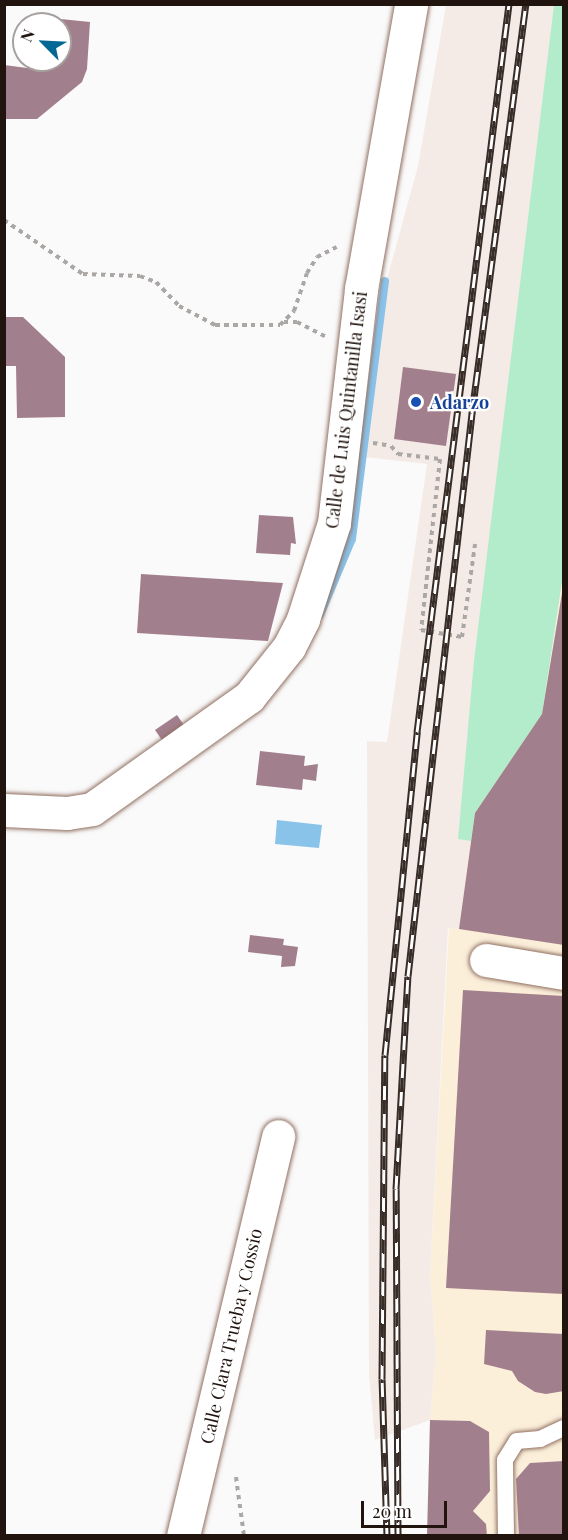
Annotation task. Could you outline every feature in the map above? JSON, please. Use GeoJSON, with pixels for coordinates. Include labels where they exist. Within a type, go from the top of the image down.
{"type":"FeatureCollection","features":[{"type":"Feature","properties":{"kind":"street","name":"Calle de Luis Quintanilla Isasi"},"geometry":{"type":"LineString","coordinates":[[4,810],[67,813],[92,809],[249,697],[272,672],[298,628],[334,523],[361,289],[411,4]]}},
{"type":"Feature","properties":{"kind":"street"},"geometry":{"type":"LineString","coordinates":[[486,960],[564,973]]}},
{"type":"Feature","properties":{"kind":"street","name":"Calle Clara Trueba y Cossio"},"geometry":{"type":"LineString","coordinates":[[183,1536],[278,1136]]}},
{"type":"Feature","properties":{"kind":"lane"},"geometry":{"type":"LineString","coordinates":[[506,1536],[505,1460],[517,1441],[540,1439],[564,1428]]}},
{"type":"Feature","properties":{"kind":"path"},"geometry":{"type":"LineString","coordinates":[[4,220],[82,274],[140,276],[156,282],[179,306],[215,325],[265,327],[283,322],[297,322],[327,337]]}},
{"type":"Feature","properties":{"kind":"path"},"geometry":{"type":"LineString","coordinates":[[283,322],[294,311],[307,273],[317,257],[342,246]]}},
{"type":"Feature","properties":{"kind":"path"},"geometry":{"type":"LineString","coordinates":[[391,446],[398,454],[440,459],[421,630],[462,637],[474,544]]}},
{"type":"Feature","properties":{"kind":"path"},"geometry":{"type":"LineString","coordinates":[[236,1477],[243,1536]]}},
{"type":"Feature","properties":{"kind":"shaded area"},"geometry":{"type":"Polygon","coordinates":[[[446,5],[554,5],[459,839],[471,841],[459,929],[448,928],[430,1275],[436,1352],[430,1420],[375,1440],[369,1375],[367,741],[387,742],[427,464],[364,457],[384,290],[418,166],[446,5]]]}},
{"type":"Feature","properties":{"kind":"shaded area"},"geometry":{"type":"Polygon","coordinates":[[[554,5],[563,5],[563,1535],[433,1536],[430,1420],[436,1352],[430,1275],[449,927],[458,929],[503,410],[554,5]]]}},
{"type":"Feature","properties":{"kind":"green space"},"geometry":{"type":"Polygon","coordinates":[[[554,5],[563,5],[563,575],[542,714],[475,813],[471,841],[458,839],[474,661],[554,5]]]}},
{"type":"Feature","properties":{"kind":"water"},"geometry":{"type":"Polygon","coordinates":[[[277,820],[322,825],[319,848],[275,844],[277,820]]]}},
{"type":"Feature","properties":{"kind":"building"},"geometry":{"type":"Polygon","coordinates":[[[72,20],[90,22],[87,69],[82,82],[37,119],[4,119],[4,65],[12,66],[12,72],[72,72],[72,20]]]}},
{"type":"Feature","properties":{"kind":"building"},"geometry":{"type":"Polygon","coordinates":[[[4,317],[23,317],[65,357],[65,417],[17,418],[16,366],[4,366],[4,317]]]}},
{"type":"Feature","properties":{"kind":"building"},"geometry":{"type":"Polygon","coordinates":[[[403,367],[456,374],[446,446],[394,439],[403,367]]]}},
{"type":"Feature","properties":{"kind":"building"},"geometry":{"type":"Polygon","coordinates":[[[259,515],[293,517],[296,544],[291,543],[290,555],[256,553],[259,515]]]}},
{"type":"Feature","properties":{"kind":"building"},"geometry":{"type":"Polygon","coordinates":[[[141,574],[283,583],[268,641],[137,633],[141,574]]]}},
{"type":"Feature","properties":{"kind":"building"},"geometry":{"type":"Polygon","coordinates":[[[564,581],[564,945],[459,929],[475,813],[542,714],[564,581]]]}},
{"type":"Feature","properties":{"kind":"building"},"geometry":{"type":"Polygon","coordinates":[[[177,715],[188,731],[166,746],[155,730],[177,715]]]}},
{"type":"Feature","properties":{"kind":"building"},"geometry":{"type":"Polygon","coordinates":[[[260,751],[305,756],[304,766],[318,764],[316,781],[303,779],[302,790],[256,785],[260,751]]]}},
{"type":"Feature","properties":{"kind":"building"},"geometry":{"type":"Polygon","coordinates":[[[250,935],[284,939],[283,945],[298,947],[295,966],[281,967],[282,956],[248,952],[250,935]]]}},
{"type":"Feature","properties":{"kind":"building"},"geometry":{"type":"Polygon","coordinates":[[[463,990],[564,996],[564,1294],[446,1288],[463,990]]]}},
{"type":"Feature","properties":{"kind":"building"},"geometry":{"type":"Polygon","coordinates":[[[486,1330],[564,1334],[564,1391],[546,1394],[535,1392],[518,1381],[512,1371],[484,1364],[486,1330]]]}},
{"type":"Feature","properties":{"kind":"building"},"geometry":{"type":"Polygon","coordinates":[[[430,1420],[470,1421],[489,1432],[490,1491],[473,1511],[486,1524],[487,1536],[427,1536],[430,1420]]]}},
{"type":"Feature","properties":{"kind":"building"},"geometry":{"type":"Polygon","coordinates":[[[564,1461],[564,1536],[519,1536],[516,1479],[530,1463],[564,1461]]]}},
{"type":"Feature","properties":{"kind":"waterway"},"geometry":{"type":"LineString","coordinates":[[320,615],[352,539],[385,281]]}},
{"type":"Feature","properties":{"kind":"railway"},"geometry":{"type":"LineString","coordinates":[[387,1536],[382,1379],[385,1055],[417,732],[509,4]]}},
{"type":"Feature","properties":{"kind":"railway"},"geometry":{"type":"LineString","coordinates":[[398,1536],[396,1189],[408,976],[472,413],[526,4]]}},
{"type":"Feature","properties":{"kind":"place","name":"Adarzo"},"geometry":{"type":"Point","coordinates":[416,402]}}]}
